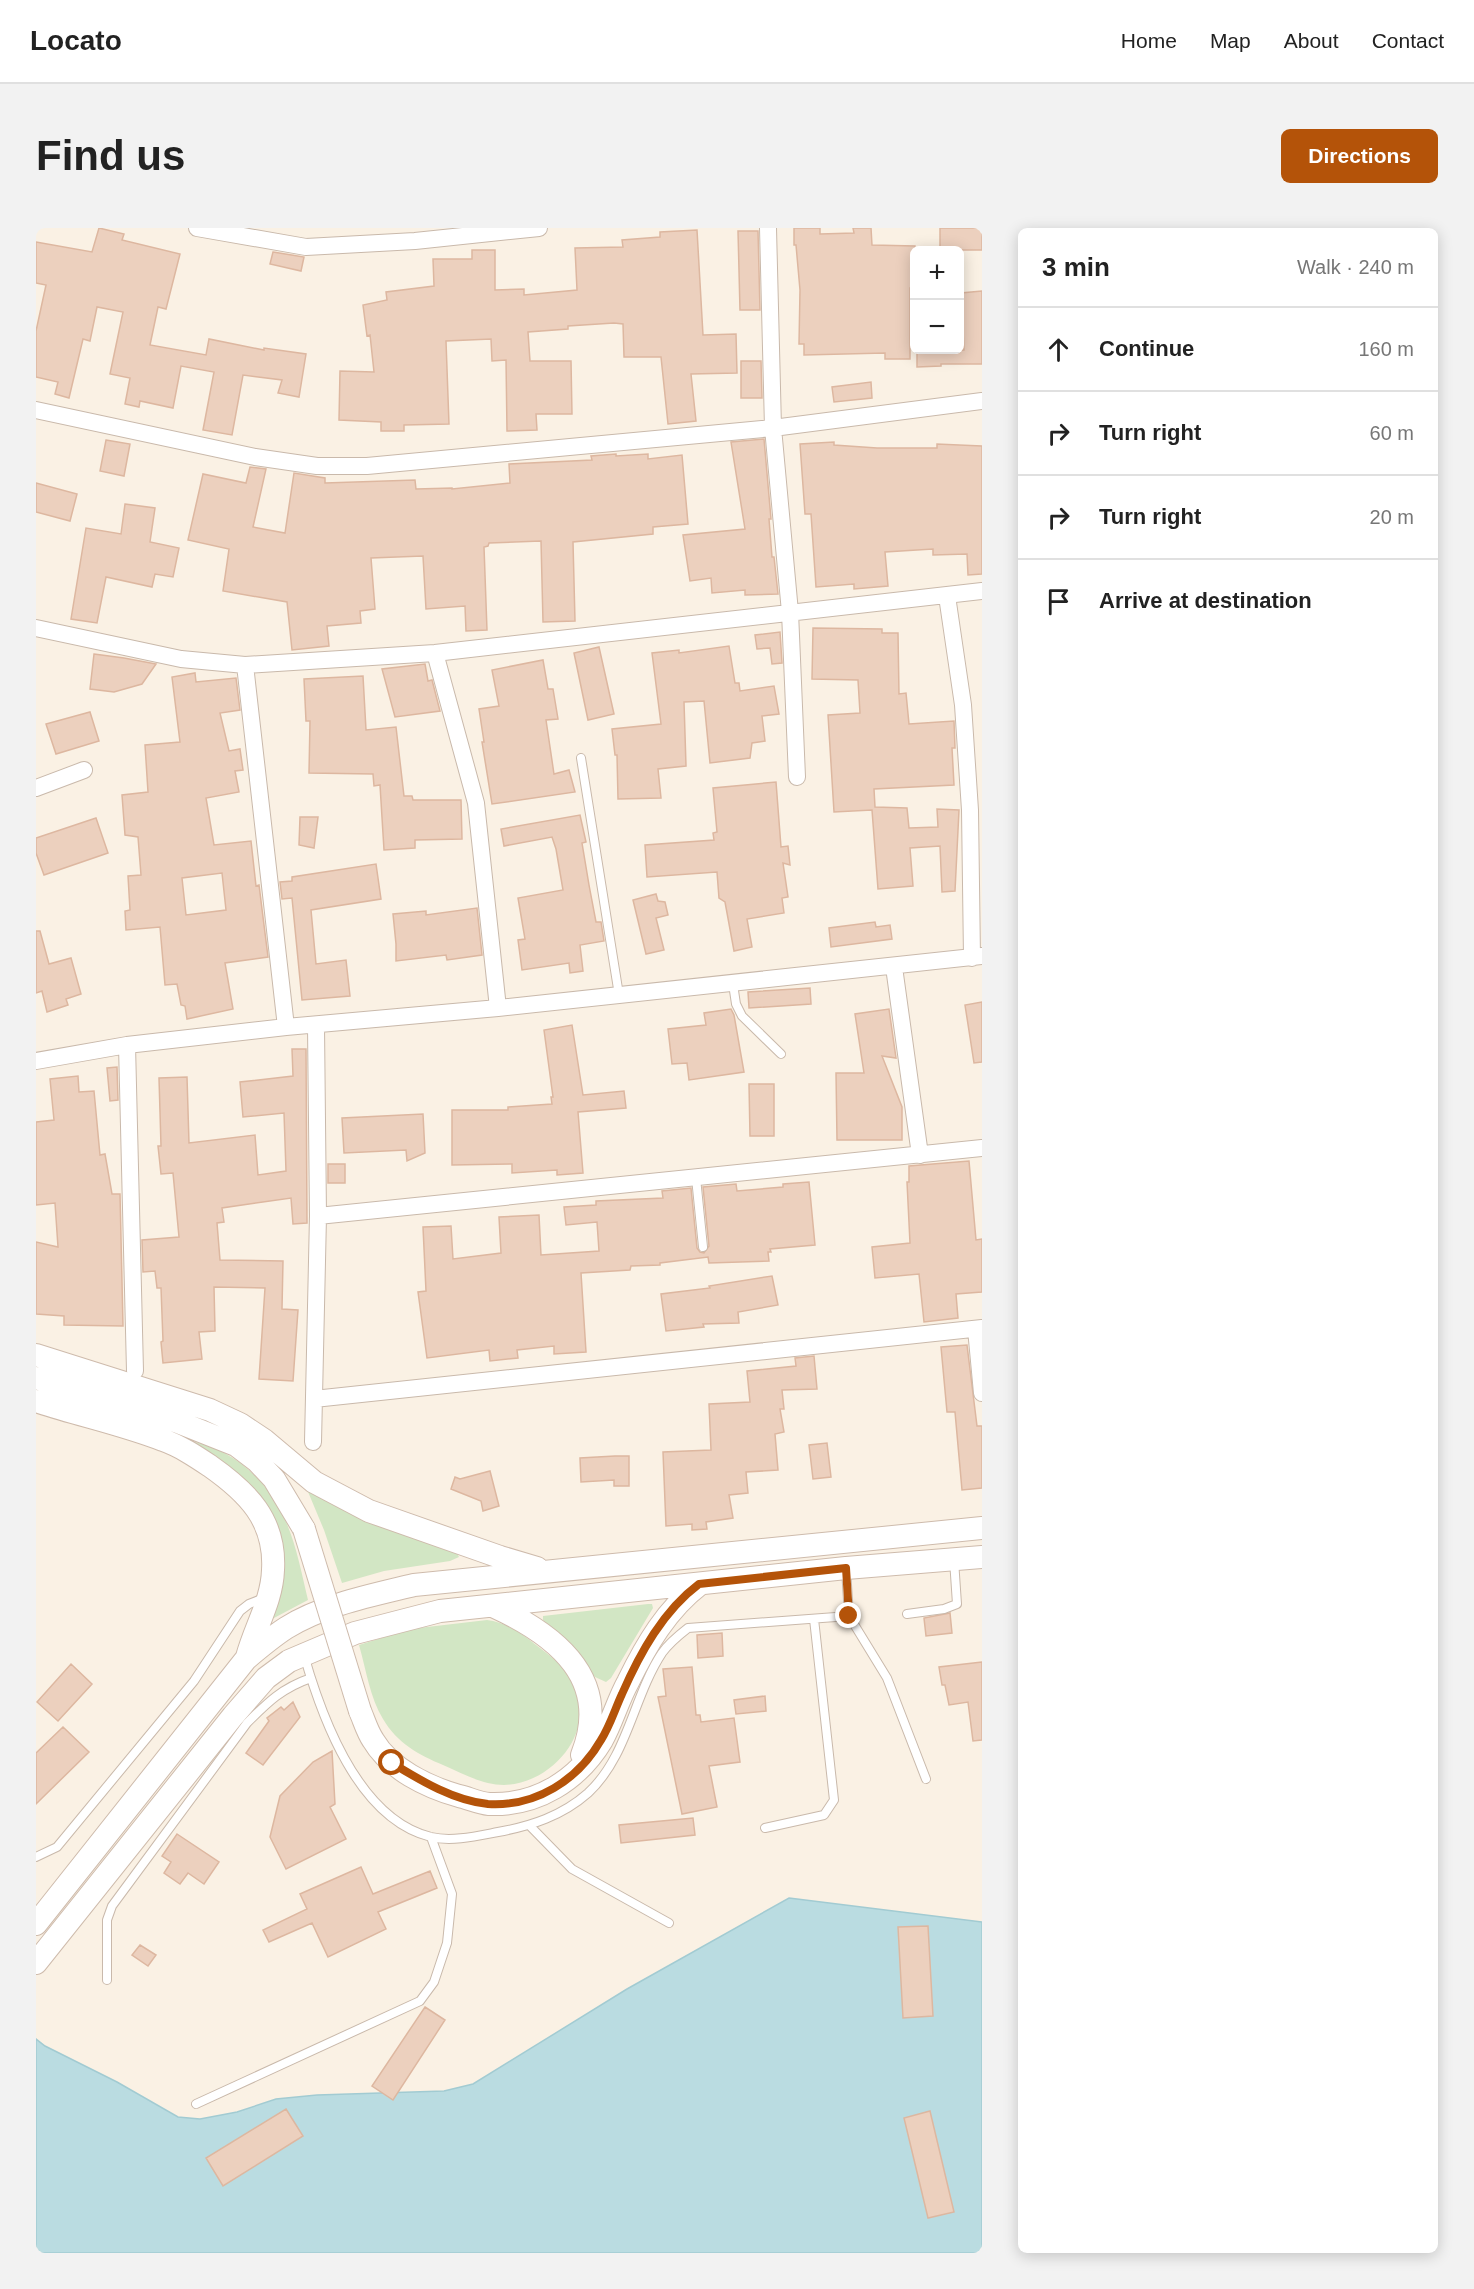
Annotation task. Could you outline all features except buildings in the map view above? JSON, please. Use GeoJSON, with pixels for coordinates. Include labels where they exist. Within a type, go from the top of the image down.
{"type":"FeatureCollection","features":[{"type":"Feature","properties":{"kind":"main road"},"geometry":{"type":"LineString","coordinates":[[36,1355],[210,1410],[248,1429],[314,1482],[369,1511],[500,1557],[556,1572]]}},
{"type":"Feature","properties":{"kind":"main road"},"geometry":{"type":"LineString","coordinates":[[36,1378],[178,1422],[236,1445],[257,1461],[274,1479],[304,1529],[360,1711],[373,1741],[392,1763],[419,1780],[453,1794],[487,1804],[511,1803],[538,1797],[563,1783],[575,1773],[591,1756],[603,1738],[628,1681],[656,1631],[681,1597],[699,1584]]}},
{"type":"Feature","properties":{"kind":"main road"},"geometry":{"type":"LineString","coordinates":[[36,1401],[163,1440],[186,1450],[232,1482],[255,1504],[268,1529],[274,1569],[270,1595],[246,1659]]}},
{"type":"Feature","properties":{"kind":"main road"},"geometry":{"type":"LineString","coordinates":[[36,1924],[246,1659],[288,1626],[312,1615],[367,1596],[456,1580],[556,1572],[982,1528]]}},
{"type":"Feature","properties":{"kind":"main road"},"geometry":{"type":"LineString","coordinates":[[36,1964],[233,1716],[266,1678],[288,1661],[304,1654],[355,1633],[440,1611],[846,1568],[982,1557]]}},
{"type":"Feature","properties":{"kind":"main road"},"geometry":{"type":"LineString","coordinates":[[494,1606],[536,1629],[564,1653],[585,1679],[591,1700],[592,1719],[589,1738],[575,1773]]}},
{"type":"Feature","properties":{"kind":"street"},"geometry":{"type":"LineString","coordinates":[[198,228],[306,247],[415,241],[539,228]]}},
{"type":"Feature","properties":{"kind":"street"},"geometry":{"type":"LineString","coordinates":[[768,228],[773,428],[790,612],[797,777]]}},
{"type":"Feature","properties":{"kind":"street"},"geometry":{"type":"LineString","coordinates":[[36,410],[255,457],[317,466],[378,465],[773,428],[982,401]]}},
{"type":"Feature","properties":{"kind":"street"},"geometry":{"type":"LineString","coordinates":[[36,628],[182,659],[245,665],[435,652],[982,591]]}},
{"type":"Feature","properties":{"kind":"street"},"geometry":{"type":"LineString","coordinates":[[36,1061],[127,1045],[619,996],[977,957],[963,705],[947,596]]}},
{"type":"Feature","properties":{"kind":"street"},"geometry":{"type":"LineString","coordinates":[[435,652],[476,803],[498,1008]]}},
{"type":"Feature","properties":{"kind":"street"},"geometry":{"type":"LineString","coordinates":[[245,665],[286,1028]]}},
{"type":"Feature","properties":{"kind":"street"},"geometry":{"type":"LineString","coordinates":[[36,788],[84,770]]}},
{"type":"Feature","properties":{"kind":"street"},"geometry":{"type":"LineString","coordinates":[[894,967],[920,1155]]}},
{"type":"Feature","properties":{"kind":"street"},"geometry":{"type":"LineString","coordinates":[[313,1442],[318,1216],[316,1026]]}},
{"type":"Feature","properties":{"kind":"street"},"geometry":{"type":"LineString","coordinates":[[127,1045],[135,1371]]}},
{"type":"Feature","properties":{"kind":"street"},"geometry":{"type":"LineString","coordinates":[[318,1216],[982,1148]]}},
{"type":"Feature","properties":{"kind":"street"},"geometry":{"type":"LineString","coordinates":[[314,1400],[979,1329],[982,1393]]}},
{"type":"Feature","properties":{"kind":"lane"},"geometry":{"type":"LineString","coordinates":[[581,758],[619,996]]}},
{"type":"Feature","properties":{"kind":"lane"},"geometry":{"type":"LineString","coordinates":[[733,984],[736,1004],[742,1016],[781,1054]]}},
{"type":"Feature","properties":{"kind":"lane"},"geometry":{"type":"LineString","coordinates":[[696,1178],[703,1247]]}},
{"type":"Feature","properties":{"kind":"lane"},"geometry":{"type":"LineString","coordinates":[[907,1614],[944,1609],[957,1604],[954,1559]]}},
{"type":"Feature","properties":{"kind":"lane"},"geometry":{"type":"LineString","coordinates":[[846,1568],[849,1616],[887,1678],[926,1779]]}},
{"type":"Feature","properties":{"kind":"lane"},"geometry":{"type":"LineString","coordinates":[[36,1857],[57,1847],[194,1681],[240,1611],[249,1604],[270,1595]]}},
{"type":"Feature","properties":{"kind":"lane"},"geometry":{"type":"LineString","coordinates":[[304,1654],[311,1678],[340,1749],[362,1787],[385,1812],[409,1828],[430,1837],[451,1839],[530,1826],[557,1814],[588,1792],[612,1762],[662,1653],[688,1628],[849,1616]]}},
{"type":"Feature","properties":{"kind":"lane"},"geometry":{"type":"LineString","coordinates":[[765,1828],[824,1815],[834,1800],[814,1619]]}},
{"type":"Feature","properties":{"kind":"lane"},"geometry":{"type":"LineString","coordinates":[[107,1980],[107,1920],[112,1906],[247,1723],[272,1697],[291,1685],[311,1678]]}},
{"type":"Feature","properties":{"kind":"lane"},"geometry":{"type":"LineString","coordinates":[[530,1826],[572,1869],[669,1923]]}},
{"type":"Feature","properties":{"kind":"lane"},"geometry":{"type":"LineString","coordinates":[[195,2104],[420,2001],[434,1982],[447,1943],[452,1894],[430,1837]]}},
{"type":"Feature","properties":{"kind":"green space"},"geometry":{"type":"Polygon","coordinates":[[[180,1439],[215,1449],[231,1457],[258,1478],[279,1507],[291,1533],[308,1600],[274,1618],[271,1612],[281,1547],[180,1439]]]}},
{"type":"Feature","properties":{"kind":"green space"},"geometry":{"type":"Polygon","coordinates":[[[306,1487],[457,1553],[459,1557],[450,1561],[384,1571],[342,1583],[306,1487]]]}},
{"type":"Feature","properties":{"kind":"green space"},"geometry":{"type":"Polygon","coordinates":[[[652,1604],[653,1608],[611,1678],[606,1682],[595,1677],[543,1620],[543,1616],[652,1604]]]}},
{"type":"Feature","properties":{"kind":"green space"},"geometry":{"type":"Polygon","coordinates":[[[487,1620],[512,1628],[549,1655],[565,1671],[577,1691],[580,1708],[579,1725],[573,1741],[551,1767],[521,1783],[504,1785],[480,1781],[425,1757],[409,1747],[395,1735],[379,1711],[359,1645],[410,1629],[487,1620]]]}},
{"type":"Feature","properties":{"kind":"water"},"geometry":{"type":"Polygon","coordinates":[[[789,1898],[982,1922],[982,2253],[36,2253],[36,2039],[45,2046],[117,2082],[178,2117],[200,2119],[237,2112],[276,2099],[317,2095],[444,2091],[473,2084],[627,1989],[789,1898]]]}},
{"type":"Feature","properties":{"kind":"route"},"geometry":{"type":"LineString","coordinates":[[392,1763],[419,1780],[453,1794],[487,1804],[511,1803],[538,1797],[563,1783],[591,1756],[603,1738],[628,1681],[656,1631],[681,1597],[699,1584],[846,1568],[849,1616]]}}]}
